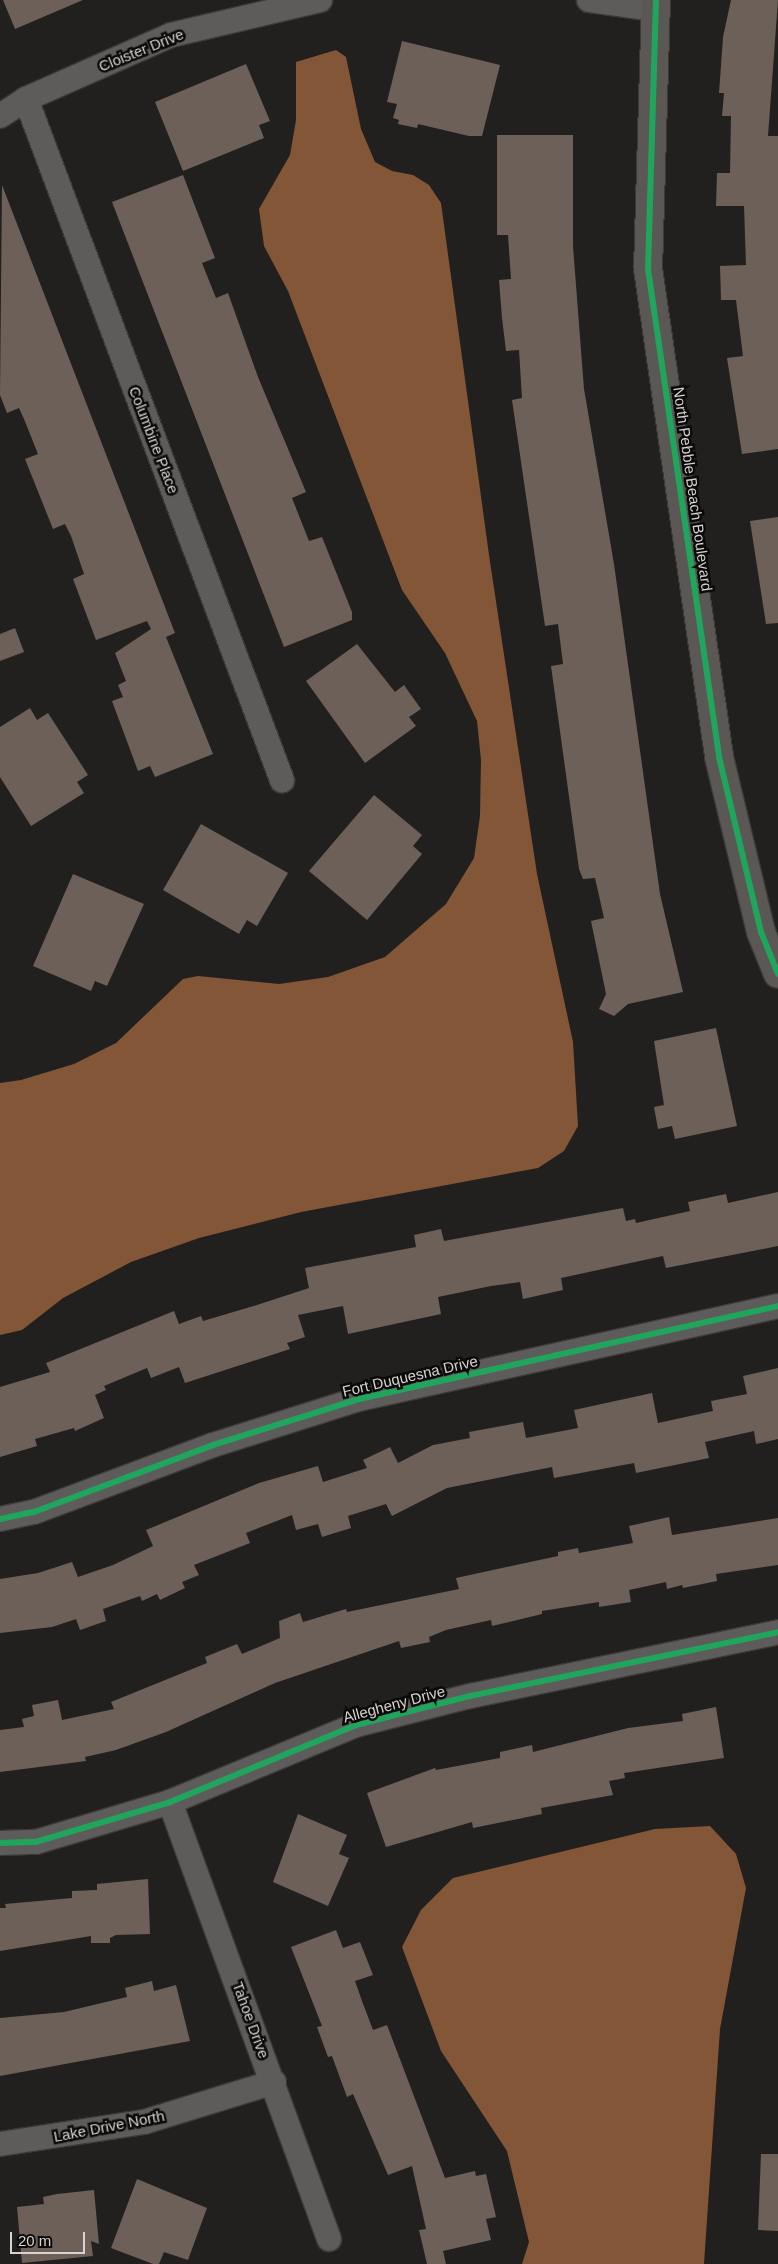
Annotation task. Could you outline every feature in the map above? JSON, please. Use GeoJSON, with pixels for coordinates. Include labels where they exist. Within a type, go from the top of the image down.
{"type":"FeatureCollection","features":[{"type":"Feature","properties":{"kind":"street","name":"Cloister Drive"},"geometry":{"type":"LineString","coordinates":[[0,116],[26,100],[171,35],[320,0]]}},
{"type":"Feature","properties":{"kind":"street"},"geometry":{"type":"LineString","coordinates":[[589,0],[654,4]]}},
{"type":"Feature","properties":{"kind":"street","name":"North Pebble Beach Boulevard"},"geometry":{"type":"LineString","coordinates":[[654,4],[648,269],[719,757],[760,932],[778,974]]}},
{"type":"Feature","properties":{"kind":"street","name":"Columbine Place"},"geometry":{"type":"LineString","coordinates":[[26,100],[282,780]]}},
{"type":"Feature","properties":{"kind":"street","name":"Fort Duquesna Drive"},"geometry":{"type":"LineString","coordinates":[[0,1519],[34,1512],[213,1445],[359,1399],[778,1306]]}},
{"type":"Feature","properties":{"kind":"street","name":"Allegheny Drive"},"geometry":{"type":"LineString","coordinates":[[0,1843],[36,1842],[170,1802],[356,1725],[470,1696],[778,1632]]}},
{"type":"Feature","properties":{"kind":"street","name":"Tahoe Drive"},"geometry":{"type":"LineString","coordinates":[[170,1802],[274,2082],[329,2239]]}},
{"type":"Feature","properties":{"kind":"street","name":"Lake Drive North"},"geometry":{"type":"LineString","coordinates":[[0,2144],[144,2122],[274,2082]]}},
{"type":"Feature","properties":{"kind":"shaded area"},"geometry":{"type":"Polygon","coordinates":[[[336,50],[346,57],[361,129],[375,162],[392,171],[413,175],[429,185],[441,203],[489,555],[537,874],[573,1042],[578,1126],[564,1151],[538,1168],[301,1212],[199,1238],[131,1262],[63,1298],[22,1330],[0,1335],[0,1083],[21,1080],[74,1064],[116,1043],[183,979],[198,976],[279,984],[328,977],[385,957],[446,904],[474,858],[480,816],[481,760],[477,721],[445,653],[402,590],[288,291],[264,246],[259,209],[290,155],[296,120],[296,62],[336,50]]]}},
{"type":"Feature","properties":{"kind":"shaded area"},"geometry":{"type":"Polygon","coordinates":[[[710,1826],[736,1854],[746,1888],[720,2029],[704,2264],[522,2264],[529,2242],[507,2151],[441,2051],[402,1947],[421,1910],[453,1878],[655,1829],[710,1826]]]}},
{"type":"Feature","properties":{"kind":"building"},"geometry":{"type":"Polygon","coordinates":[[[3,0],[83,0],[15,29],[3,0]]]}},
{"type":"Feature","properties":{"kind":"building"},"geometry":{"type":"Polygon","coordinates":[[[731,0],[778,0],[768,136],[778,136],[778,449],[742,454],[727,358],[743,356],[736,300],[721,300],[720,266],[746,265],[744,206],[716,206],[717,173],[730,173],[731,116],[722,116],[724,93],[719,93],[723,37],[731,0]]]}},
{"type":"Feature","properties":{"kind":"building"},"geometry":{"type":"Polygon","coordinates":[[[402,41],[500,65],[482,136],[469,136],[418,124],[417,128],[398,124],[399,120],[393,118],[397,104],[387,102],[402,41]]]}},
{"type":"Feature","properties":{"kind":"building"},"geometry":{"type":"Polygon","coordinates":[[[246,64],[270,121],[259,125],[264,138],[183,171],[155,102],[246,64]]]}},
{"type":"Feature","properties":{"kind":"building"},"geometry":{"type":"Polygon","coordinates":[[[497,135],[573,135],[573,246],[584,389],[614,564],[660,894],[683,992],[628,1004],[614,1016],[599,1009],[606,994],[591,921],[604,918],[595,878],[583,879],[579,869],[551,666],[563,664],[558,624],[545,626],[512,400],[522,398],[519,350],[506,351],[502,318],[499,280],[511,279],[508,235],[497,235],[497,135]]]}},
{"type":"Feature","properties":{"kind":"building"},"geometry":{"type":"Polygon","coordinates":[[[183,175],[215,258],[202,263],[216,298],[228,293],[258,377],[306,492],[292,498],[309,541],[322,537],[352,612],[352,620],[284,647],[112,202],[183,175]]]}},
{"type":"Feature","properties":{"kind":"building"},"geometry":{"type":"Polygon","coordinates":[[[2,185],[175,633],[166,637],[213,754],[155,777],[150,766],[138,771],[112,701],[123,697],[118,685],[126,681],[115,653],[151,629],[147,621],[96,640],[73,579],[84,574],[71,536],[65,524],[53,529],[25,459],[38,454],[19,408],[7,413],[0,395],[2,185]]]}},
{"type":"Feature","properties":{"kind":"building"},"geometry":{"type":"Polygon","coordinates":[[[778,517],[778,623],[766,624],[750,521],[778,517]]]}},
{"type":"Feature","properties":{"kind":"building"},"geometry":{"type":"Polygon","coordinates":[[[15,628],[24,652],[0,661],[0,634],[15,628]]]}},
{"type":"Feature","properties":{"kind":"building"},"geometry":{"type":"Polygon","coordinates":[[[357,644],[395,692],[404,685],[421,709],[409,717],[416,726],[365,763],[306,681],[357,644]]]}},
{"type":"Feature","properties":{"kind":"building"},"geometry":{"type":"Polygon","coordinates":[[[30,708],[37,720],[48,713],[88,775],[77,782],[84,793],[31,826],[0,777],[0,727],[30,708]]]}},
{"type":"Feature","properties":{"kind":"building"},"geometry":{"type":"Polygon","coordinates":[[[374,795],[422,835],[413,846],[422,854],[367,920],[309,871],[374,795]]]}},
{"type":"Feature","properties":{"kind":"building"},"geometry":{"type":"Polygon","coordinates":[[[201,824],[288,873],[257,926],[247,920],[239,934],[163,890],[201,824]]]}},
{"type":"Feature","properties":{"kind":"building"},"geometry":{"type":"Polygon","coordinates":[[[73,874],[144,904],[107,986],[95,981],[91,991],[33,966],[73,874]]]}},
{"type":"Feature","properties":{"kind":"building"},"geometry":{"type":"Polygon","coordinates":[[[716,1028],[737,1126],[675,1139],[672,1126],[658,1129],[654,1107],[664,1105],[654,1041],[716,1028]]]}},
{"type":"Feature","properties":{"kind":"building"},"geometry":{"type":"Polygon","coordinates":[[[778,1192],[778,1246],[666,1268],[663,1256],[561,1278],[563,1290],[523,1299],[520,1282],[491,1286],[438,1297],[441,1314],[348,1334],[343,1306],[298,1315],[305,1337],[287,1343],[290,1349],[185,1383],[179,1367],[151,1378],[147,1368],[104,1386],[106,1390],[95,1395],[104,1418],[75,1431],[74,1428],[35,1439],[37,1446],[0,1457],[0,1387],[50,1372],[46,1363],[174,1311],[179,1324],[201,1316],[203,1321],[257,1305],[309,1288],[305,1268],[416,1247],[414,1235],[441,1229],[444,1241],[623,1208],[626,1221],[635,1219],[636,1223],[690,1211],[688,1202],[726,1194],[728,1203],[778,1192]]]}},
{"type":"Feature","properties":{"kind":"building"},"geometry":{"type":"Polygon","coordinates":[[[778,1368],[778,1439],[756,1444],[754,1431],[705,1442],[709,1458],[636,1473],[634,1463],[554,1478],[552,1467],[447,1488],[392,1516],[386,1504],[348,1516],[351,1528],[322,1537],[318,1524],[296,1530],[292,1515],[246,1533],[250,1543],[194,1565],[199,1575],[182,1582],[185,1588],[160,1600],[157,1594],[142,1601],[140,1596],[103,1609],[106,1621],[80,1630],[76,1619],[52,1627],[0,1633],[0,1579],[38,1573],[72,1562],[78,1577],[113,1565],[153,1546],[146,1530],[259,1483],[318,1466],[323,1482],[367,1468],[363,1460],[390,1447],[398,1463],[433,1445],[470,1438],[469,1432],[523,1422],[526,1438],[578,1428],[574,1410],[652,1393],[658,1423],[713,1411],[711,1401],[747,1394],[743,1376],[778,1368]]]}},
{"type":"Feature","properties":{"kind":"building"},"geometry":{"type":"Polygon","coordinates":[[[669,1517],[672,1535],[778,1518],[778,1565],[716,1574],[717,1581],[683,1588],[682,1585],[667,1589],[666,1582],[629,1590],[631,1602],[599,1607],[599,1602],[542,1611],[542,1614],[492,1626],[491,1620],[446,1630],[429,1637],[430,1642],[401,1648],[399,1641],[275,1683],[166,1732],[116,1750],[85,1757],[86,1761],[0,1772],[0,1730],[24,1727],[22,1719],[34,1716],[32,1705],[58,1700],[62,1720],[114,1709],[111,1702],[207,1663],[205,1657],[237,1644],[242,1654],[280,1638],[279,1621],[300,1613],[303,1622],[346,1609],[347,1612],[459,1589],[456,1578],[558,1556],[558,1552],[578,1548],[579,1553],[633,1543],[629,1526],[669,1517]]]}},
{"type":"Feature","properties":{"kind":"building"},"geometry":{"type":"Polygon","coordinates":[[[716,1707],[724,1758],[624,1773],[625,1778],[609,1781],[613,1795],[541,1808],[542,1814],[473,1828],[472,1822],[386,1847],[367,1793],[435,1768],[436,1770],[500,1758],[500,1752],[532,1745],[533,1752],[628,1728],[683,1721],[682,1714],[716,1707]]]}},
{"type":"Feature","properties":{"kind":"building"},"geometry":{"type":"Polygon","coordinates":[[[298,1814],[347,1835],[339,1854],[349,1858],[328,1906],[273,1882],[298,1814]]]}},
{"type":"Feature","properties":{"kind":"building"},"geometry":{"type":"Polygon","coordinates":[[[148,1879],[150,1934],[116,1935],[110,1938],[110,1943],[91,1943],[91,1936],[0,1951],[0,1908],[6,1908],[5,1904],[72,1898],[72,1891],[97,1890],[97,1884],[148,1879]]]}},
{"type":"Feature","properties":{"kind":"building"},"geometry":{"type":"Polygon","coordinates":[[[336,1930],[343,1948],[360,1942],[373,1975],[355,1981],[362,2001],[373,2030],[387,2025],[445,2178],[475,2171],[476,2176],[486,2174],[496,2217],[486,2219],[491,2240],[443,2251],[446,2264],[427,2264],[419,2230],[426,2229],[412,2166],[388,2175],[353,2094],[347,2097],[332,2056],[328,2057],[317,2027],[322,2026],[291,1947],[336,1930]]]}},
{"type":"Feature","properties":{"kind":"building"},"geometry":{"type":"Polygon","coordinates":[[[152,1981],[154,1991],[176,1985],[190,2041],[0,2076],[0,2018],[64,2012],[127,1997],[125,1988],[152,1981]]]}},
{"type":"Feature","properties":{"kind":"building"},"geometry":{"type":"Polygon","coordinates":[[[761,2154],[778,2154],[778,2231],[758,2230],[761,2154]]]}},
{"type":"Feature","properties":{"kind":"building"},"geometry":{"type":"Polygon","coordinates":[[[137,2179],[207,2208],[188,2260],[164,2252],[159,2264],[153,2264],[111,2248],[137,2179]]]}},
{"type":"Feature","properties":{"kind":"building"},"geometry":{"type":"Polygon","coordinates":[[[94,2190],[99,2244],[91,2241],[93,2256],[22,2263],[17,2207],[44,2204],[43,2197],[94,2190]]]}},
{"type":"Feature","properties":{"kind":"cycle path"},"geometry":{"type":"LineString","coordinates":[[656,0],[648,269],[719,757],[761,932],[778,974]]}},
{"type":"Feature","properties":{"kind":"cycle path"},"geometry":{"type":"LineString","coordinates":[[0,1519],[34,1512],[213,1445],[359,1399],[778,1306]]}},
{"type":"Feature","properties":{"kind":"cycle path"},"geometry":{"type":"LineString","coordinates":[[0,1843],[36,1842],[170,1802],[356,1725],[470,1696],[778,1632]]}}]}
